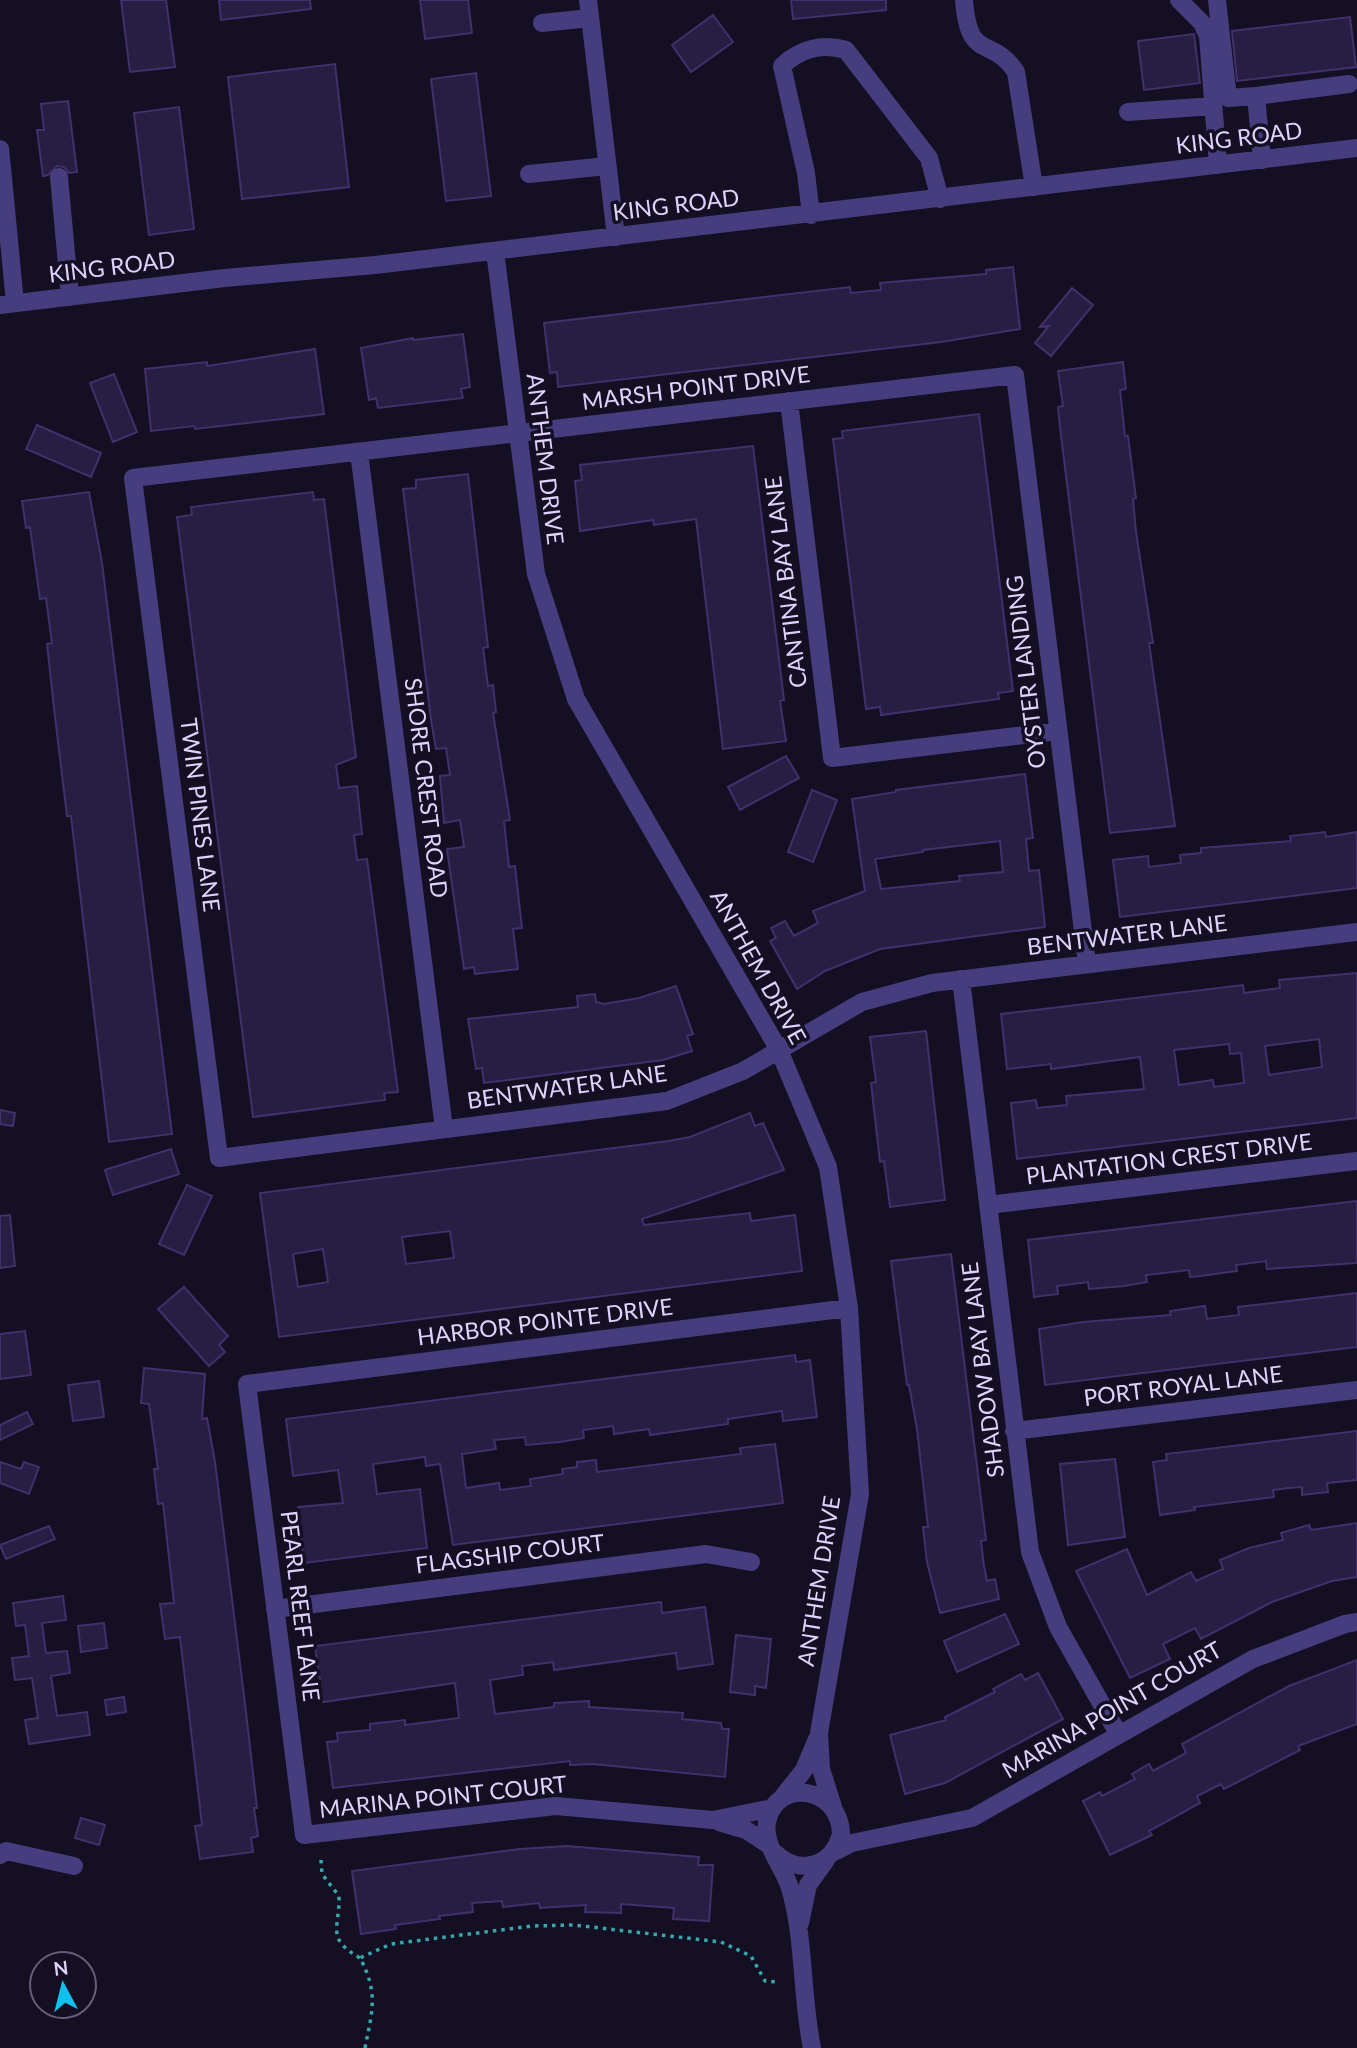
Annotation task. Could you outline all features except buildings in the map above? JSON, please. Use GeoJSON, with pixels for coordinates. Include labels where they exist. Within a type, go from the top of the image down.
{"type":"FeatureCollection","features":[{"type":"Feature","properties":{"kind":"street"},"geometry":{"type":"LineString","coordinates":[[588,0],[616,237]]}},
{"type":"Feature","properties":{"kind":"street"},"geometry":{"type":"LineString","coordinates":[[964,0],[971,37],[982,47],[1009,61],[1016,72],[1034,187]]}},
{"type":"Feature","properties":{"kind":"street"},"geometry":{"type":"LineString","coordinates":[[1179,0],[1202,23],[1208,36],[1218,165]]}},
{"type":"Feature","properties":{"kind":"street"},"geometry":{"type":"LineString","coordinates":[[1217,0],[1228,98],[1349,83]]}},
{"type":"Feature","properties":{"kind":"street"},"geometry":{"type":"LineString","coordinates":[[542,23],[590,19]]}},
{"type":"Feature","properties":{"kind":"street"},"geometry":{"type":"LineString","coordinates":[[811,215],[806,173],[782,66],[794,55],[831,46],[846,50],[929,158],[940,199]]}},
{"type":"Feature","properties":{"kind":"street"},"geometry":{"type":"LineString","coordinates":[[1256,96],[1262,160]]}},
{"type":"Feature","properties":{"kind":"street"},"geometry":{"type":"LineString","coordinates":[[1128,112],[1213,106]]}},
{"type":"Feature","properties":{"kind":"street","name":"KING ROAD"},"geometry":{"type":"LineString","coordinates":[[7,304],[811,215],[1357,148]]}},
{"type":"Feature","properties":{"kind":"street"},"geometry":{"type":"LineString","coordinates":[[0,149],[7,304]]}},
{"type":"Feature","properties":{"kind":"street"},"geometry":{"type":"LineString","coordinates":[[529,174],[607,166]]}},
{"type":"Feature","properties":{"kind":"street"},"geometry":{"type":"LineString","coordinates":[[59,177],[70,297]]}},
{"type":"Feature","properties":{"kind":"street","name":"ANTHEM DRIVE"},"geometry":{"type":"LineString","coordinates":[[495,251],[536,574],[576,699],[779,1050],[828,1167],[849,1308],[860,1494],[819,1733],[804,1770],[777,1804]]}},
{"type":"Feature","properties":{"kind":"street","name":"MARSH POINT DRIVE"},"geometry":{"type":"LineString","coordinates":[[133,478],[1015,375]]}},
{"type":"Feature","properties":{"kind":"street","name":"OYSTER LANDING"},"geometry":{"type":"LineString","coordinates":[[1015,375],[1087,964]]}},
{"type":"Feature","properties":{"kind":"street","name":"CANTINA BAY LANE"},"geometry":{"type":"LineString","coordinates":[[789,401],[832,758],[1058,731]]}},
{"type":"Feature","properties":{"kind":"street","name":"SHORE CREST ROAD"},"geometry":{"type":"LineString","coordinates":[[359,452],[444,1129]]}},
{"type":"Feature","properties":{"kind":"street","name":"TWIN PINES LANE"},"geometry":{"type":"LineString","coordinates":[[133,478],[219,1158]]}},
{"type":"Feature","properties":{"kind":"street","name":"BENTWATER LANE"},"geometry":{"type":"LineString","coordinates":[[219,1158],[667,1101],[743,1071],[862,1002],[932,983],[1357,932]]}},
{"type":"Feature","properties":{"kind":"street","name":"SHADOW BAY LANE"},"geometry":{"type":"LineString","coordinates":[[961,979],[1030,1552],[1058,1627],[1119,1735]]}},
{"type":"Feature","properties":{"kind":"street","name":"PLANTATION CREST DRIVE"},"geometry":{"type":"LineString","coordinates":[[988,1205],[1357,1161]]}},
{"type":"Feature","properties":{"kind":"street","name":"HARBOR POINTE DRIVE"},"geometry":{"type":"LineString","coordinates":[[247,1384],[849,1308]]}},
{"type":"Feature","properties":{"kind":"street","name":"PEARL REEF LANE"},"geometry":{"type":"LineString","coordinates":[[247,1384],[303,1835]]}},
{"type":"Feature","properties":{"kind":"street","name":"PORT ROYAL LANE"},"geometry":{"type":"LineString","coordinates":[[1014,1431],[1357,1390]]}},
{"type":"Feature","properties":{"kind":"street","name":"FLAGSHIP COURT"},"geometry":{"type":"LineString","coordinates":[[275,1609],[706,1554],[751,1562]]}},
{"type":"Feature","properties":{"kind":"street","name":"MARINA POINT COURT"},"geometry":{"type":"LineString","coordinates":[[830,1855],[852,1843],[972,1818],[1253,1659],[1345,1624],[1357,1622]]}},
{"type":"Feature","properties":{"kind":"street","name":"ANTHEM DRIVE"},"geometry":{"type":"LineString","coordinates":[[819,1733],[821,1769],[835,1811]]}},
{"type":"Feature","properties":{"kind":"street"},"geometry":{"type":"LineString","coordinates":[[799,1930],[808,1885],[830,1855],[841,1834],[835,1811],[818,1795],[808,1793],[777,1804],[766,1826],[772,1849],[789,1885],[799,1930],[812,2048]]}},
{"type":"Feature","properties":{"kind":"street","name":"MARINA POINT COURT"},"geometry":{"type":"LineString","coordinates":[[713,1820],[777,1804]]}},
{"type":"Feature","properties":{"kind":"street","name":"MARINA POINT COURT"},"geometry":{"type":"LineString","coordinates":[[303,1835],[556,1805],[713,1820],[747,1830],[772,1849]]}},
{"type":"Feature","properties":{"kind":"street","name":"MARINA POINT COURT"},"geometry":{"type":"LineString","coordinates":[[835,1811],[853,1826],[889,1836]]}},
{"type":"Feature","properties":{"kind":"street"},"geometry":{"type":"LineString","coordinates":[[772,1849],[790,1865],[800,1867],[819,1864],[830,1855]]}},
{"type":"Feature","properties":{"kind":"street"},"geometry":{"type":"LineString","coordinates":[[0,1855],[6,1851],[74,1866]]}},
{"type":"Feature","properties":{"kind":"path"},"geometry":{"type":"LineString","coordinates":[[321,1860],[322,1874],[339,1896],[335,1930],[338,1941],[360,1958],[373,1987],[373,2009],[365,2048]]}},
{"type":"Feature","properties":{"kind":"path"},"geometry":{"type":"LineString","coordinates":[[360,1958],[391,1944],[532,1926],[574,1925],[721,1942],[751,1956],[765,1981],[777,1982]]}}]}
